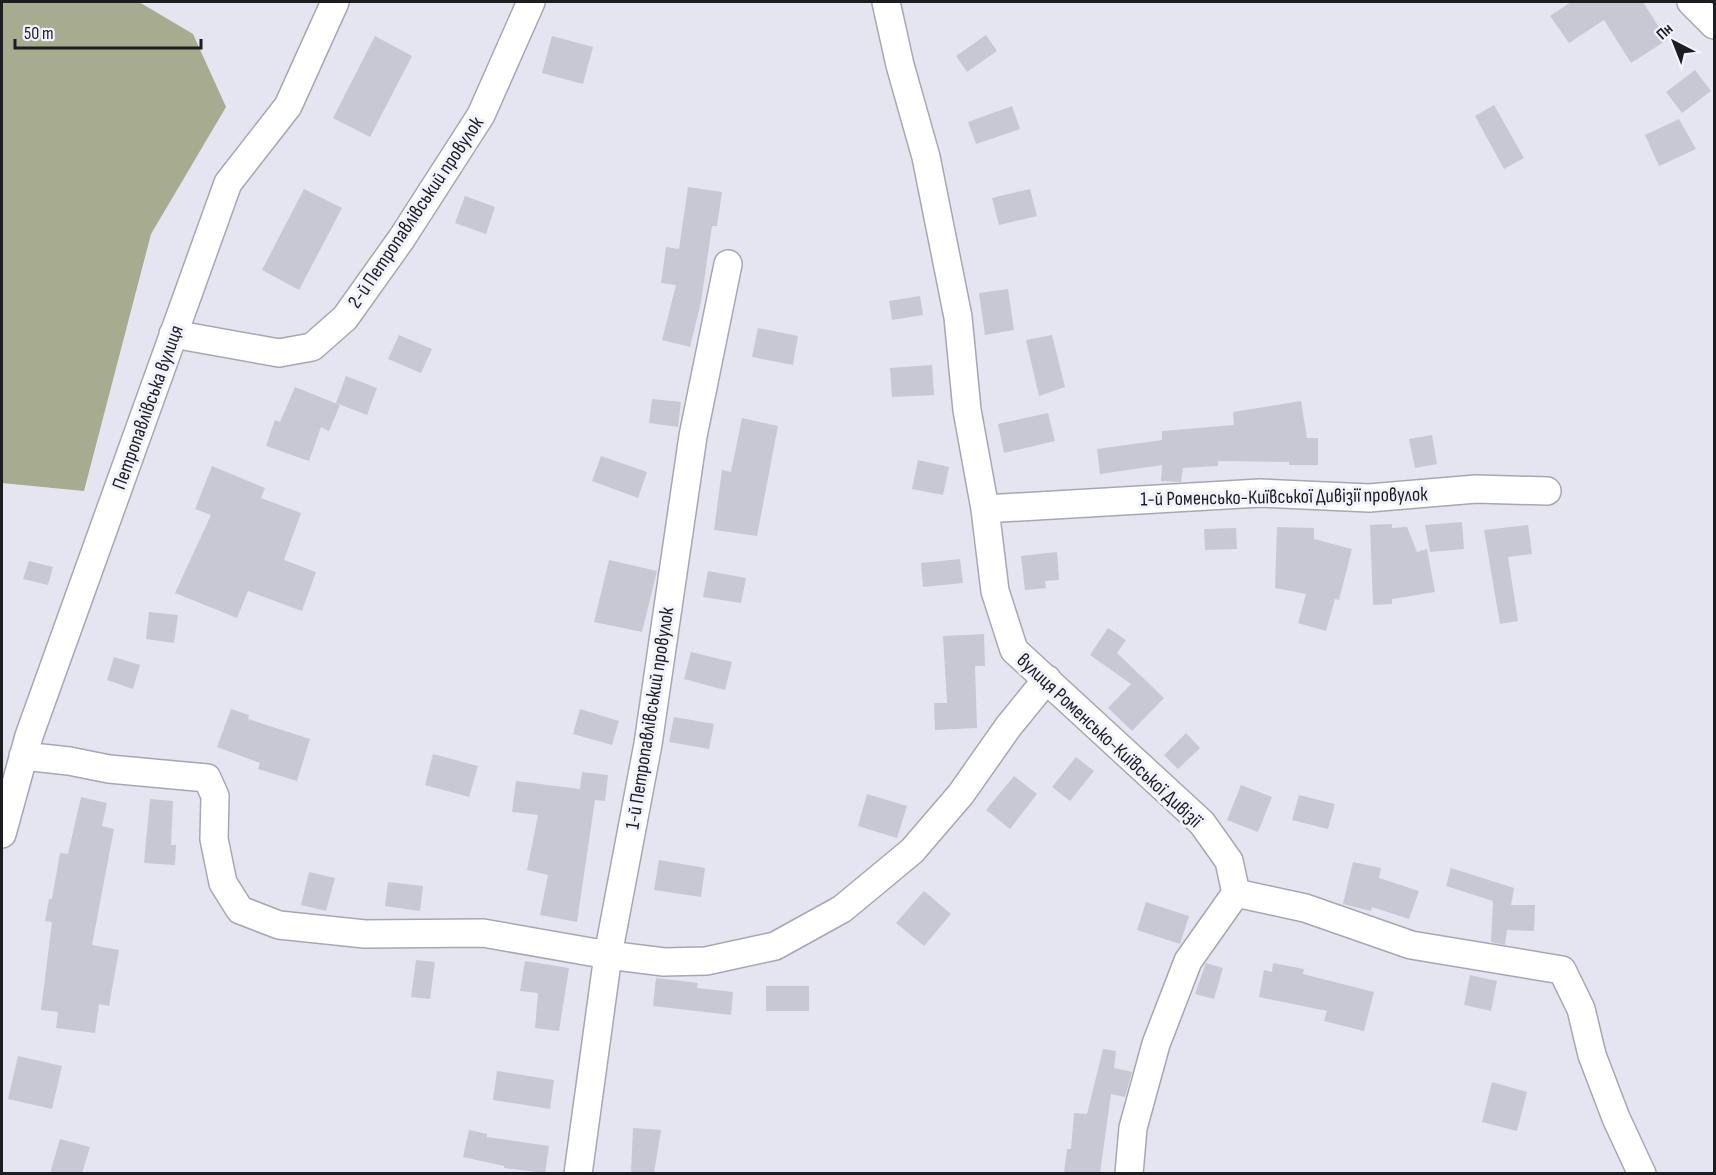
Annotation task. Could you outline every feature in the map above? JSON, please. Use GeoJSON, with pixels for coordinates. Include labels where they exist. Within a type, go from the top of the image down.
{"type":"FeatureCollection","features":[{"type":"Feature","properties":{"kind":"street","name":"Петропавлівська вулиця"},"geometry":{"type":"LineString","coordinates":[[2,834],[23,756],[228,183],[288,106],[335,2]]}},
{"type":"Feature","properties":{"kind":"street","name":"2-й Петропавлівський провулок"},"geometry":{"type":"LineString","coordinates":[[173,334],[279,353],[312,347],[345,318],[402,238],[481,116],[531,2]]}},
{"type":"Feature","properties":{"kind":"street","name":"вулиця Роменсько-Київської Дивізії"},"geometry":{"type":"LineString","coordinates":[[886,2],[900,65],[926,157],[958,317],[967,410],[985,509],[995,591],[1014,650],[1047,679],[1106,738],[1202,823],[1229,861],[1236,893]]}},
{"type":"Feature","properties":{"kind":"street"},"geometry":{"type":"LineString","coordinates":[[1691,2],[1714,25]]}},
{"type":"Feature","properties":{"kind":"street","name":"1-й Петропавлівський провулок"},"geometry":{"type":"LineString","coordinates":[[578,1173],[608,955],[648,744],[693,436],[728,264]]}},
{"type":"Feature","properties":{"kind":"street","name":"1-й Роменсько-Київської Дивізії провулок"},"geometry":{"type":"LineString","coordinates":[[985,509],[1260,493],[1369,498],[1476,489],[1547,491]]}},
{"type":"Feature","properties":{"kind":"street"},"geometry":{"type":"LineString","coordinates":[[23,756],[69,761],[109,769],[207,778],[215,796],[214,839],[223,883],[240,910],[279,925],[365,934],[483,933],[608,955],[664,962],[706,961],[775,946],[842,909],[912,851],[960,794],[1008,727],[1047,679]]}},
{"type":"Feature","properties":{"kind":"street"},"geometry":{"type":"LineString","coordinates":[[1129,1173],[1133,1128],[1156,1044],[1188,961],[1236,893],[1305,908],[1411,945],[1562,970],[1581,1009],[1592,1054],[1616,1118],[1642,1173]]}},
{"type":"Feature","properties":{"kind":"green space"},"geometry":{"type":"Polygon","coordinates":[[[2,2],[139,2],[193,34],[226,107],[151,234],[84,491],[2,483],[2,2]]]}},
{"type":"Feature","properties":{"kind":"building"},"geometry":{"type":"Polygon","coordinates":[[[1571,2],[1643,2],[1667,40],[1631,63],[1604,20],[1569,43],[1550,16],[1571,2]]]}},
{"type":"Feature","properties":{"kind":"building"},"geometry":{"type":"Polygon","coordinates":[[[986,35],[997,51],[967,72],[956,56],[986,35]]]}},
{"type":"Feature","properties":{"kind":"building"},"geometry":{"type":"Polygon","coordinates":[[[375,36],[412,56],[370,137],[333,118],[375,36]]]}},
{"type":"Feature","properties":{"kind":"building"},"geometry":{"type":"Polygon","coordinates":[[[552,36],[593,47],[583,84],[542,73],[552,36]]]}},
{"type":"Feature","properties":{"kind":"building"},"geometry":{"type":"Polygon","coordinates":[[[1695,70],[1711,91],[1682,113],[1666,92],[1695,70]]]}},
{"type":"Feature","properties":{"kind":"building"},"geometry":{"type":"Polygon","coordinates":[[[1494,105],[1524,158],[1504,169],[1475,116],[1494,105]]]}},
{"type":"Feature","properties":{"kind":"building"},"geometry":{"type":"Polygon","coordinates":[[[1012,106],[1020,129],[976,144],[968,122],[1012,106]]]}},
{"type":"Feature","properties":{"kind":"building"},"geometry":{"type":"Polygon","coordinates":[[[1679,119],[1696,149],[1659,166],[1645,135],[1679,119]]]}},
{"type":"Feature","properties":{"kind":"building"},"geometry":{"type":"Polygon","coordinates":[[[688,187],[722,192],[717,226],[712,226],[701,302],[690,347],[662,340],[676,285],[661,283],[666,247],[679,249],[688,187]]]}},
{"type":"Feature","properties":{"kind":"building"},"geometry":{"type":"Polygon","coordinates":[[[304,189],[342,208],[299,290],[262,270],[304,189]]]}},
{"type":"Feature","properties":{"kind":"building"},"geometry":{"type":"Polygon","coordinates":[[[1030,189],[1037,216],[999,225],[992,198],[1030,189]]]}},
{"type":"Feature","properties":{"kind":"building"},"geometry":{"type":"Polygon","coordinates":[[[465,196],[495,207],[486,234],[455,223],[465,196]]]}},
{"type":"Feature","properties":{"kind":"building"},"geometry":{"type":"Polygon","coordinates":[[[1008,289],[1014,330],[985,335],[979,293],[1008,289]]]}},
{"type":"Feature","properties":{"kind":"building"},"geometry":{"type":"Polygon","coordinates":[[[920,296],[923,315],[892,320],[889,301],[920,296]]]}},
{"type":"Feature","properties":{"kind":"building"},"geometry":{"type":"Polygon","coordinates":[[[758,328],[798,336],[793,365],[752,357],[758,328]]]}},
{"type":"Feature","properties":{"kind":"building"},"geometry":{"type":"Polygon","coordinates":[[[399,335],[432,349],[421,373],[388,359],[399,335]]]}},
{"type":"Feature","properties":{"kind":"building"},"geometry":{"type":"Polygon","coordinates":[[[1052,335],[1065,387],[1039,396],[1026,340],[1052,335]]]}},
{"type":"Feature","properties":{"kind":"building"},"geometry":{"type":"Polygon","coordinates":[[[932,365],[934,395],[892,397],[890,368],[932,365]]]}},
{"type":"Feature","properties":{"kind":"building"},"geometry":{"type":"Polygon","coordinates":[[[346,376],[377,388],[367,415],[336,403],[346,376]]]}},
{"type":"Feature","properties":{"kind":"building"},"geometry":{"type":"Polygon","coordinates":[[[295,387],[340,405],[329,431],[321,427],[309,461],[266,446],[275,420],[280,422],[295,387]]]}},
{"type":"Feature","properties":{"kind":"building"},"geometry":{"type":"Polygon","coordinates":[[[652,399],[681,402],[678,427],[649,423],[652,399]]]}},
{"type":"Feature","properties":{"kind":"building"},"geometry":{"type":"Polygon","coordinates":[[[1301,401],[1307,438],[1318,438],[1318,465],[1289,465],[1289,462],[1218,461],[1218,466],[1183,468],[1181,482],[1161,481],[1162,465],[1100,474],[1097,449],[1162,440],[1162,431],[1234,425],[1233,412],[1301,401]]]}},
{"type":"Feature","properties":{"kind":"building"},"geometry":{"type":"Polygon","coordinates":[[[1048,413],[1055,441],[1004,453],[998,424],[1048,413]]]}},
{"type":"Feature","properties":{"kind":"building"},"geometry":{"type":"Polygon","coordinates":[[[742,418],[778,426],[757,536],[714,530],[722,470],[731,472],[742,418]]]}},
{"type":"Feature","properties":{"kind":"building"},"geometry":{"type":"Polygon","coordinates":[[[1432,435],[1437,464],[1415,468],[1409,439],[1432,435]]]}},
{"type":"Feature","properties":{"kind":"building"},"geometry":{"type":"Polygon","coordinates":[[[601,456],[647,472],[638,498],[592,481],[601,456]]]}},
{"type":"Feature","properties":{"kind":"building"},"geometry":{"type":"Polygon","coordinates":[[[918,460],[949,467],[943,495],[912,489],[918,460]]]}},
{"type":"Feature","properties":{"kind":"building"},"geometry":{"type":"Polygon","coordinates":[[[212,466],[265,488],[261,498],[301,513],[284,560],[316,572],[302,611],[248,591],[237,618],[175,593],[211,515],[195,509],[212,466]]]}},
{"type":"Feature","properties":{"kind":"building"},"geometry":{"type":"Polygon","coordinates":[[[1462,522],[1464,549],[1430,552],[1425,525],[1462,522]]]}},
{"type":"Feature","properties":{"kind":"building"},"geometry":{"type":"Polygon","coordinates":[[[1392,524],[1392,528],[1407,527],[1417,552],[1427,549],[1435,592],[1392,599],[1392,604],[1373,605],[1370,525],[1392,524]]]}},
{"type":"Feature","properties":{"kind":"building"},"geometry":{"type":"Polygon","coordinates":[[[1528,525],[1532,554],[1508,557],[1518,621],[1500,624],[1484,530],[1528,525]]]}},
{"type":"Feature","properties":{"kind":"building"},"geometry":{"type":"Polygon","coordinates":[[[1277,527],[1314,528],[1314,539],[1352,549],[1339,600],[1335,599],[1326,631],[1298,623],[1306,594],[1275,588],[1277,527]]]}},
{"type":"Feature","properties":{"kind":"building"},"geometry":{"type":"Polygon","coordinates":[[[1236,528],[1237,549],[1205,550],[1204,529],[1236,528]]]}},
{"type":"Feature","properties":{"kind":"building"},"geometry":{"type":"Polygon","coordinates":[[[1057,552],[1059,580],[1045,581],[1046,588],[1025,590],[1021,556],[1057,552]]]}},
{"type":"Feature","properties":{"kind":"building"},"geometry":{"type":"Polygon","coordinates":[[[960,559],[963,583],[923,587],[921,563],[960,559]]]}},
{"type":"Feature","properties":{"kind":"building"},"geometry":{"type":"Polygon","coordinates":[[[609,560],[657,571],[642,632],[594,622],[609,560]]]}},
{"type":"Feature","properties":{"kind":"building"},"geometry":{"type":"Polygon","coordinates":[[[29,561],[53,567],[48,585],[23,579],[29,561]]]}},
{"type":"Feature","properties":{"kind":"building"},"geometry":{"type":"Polygon","coordinates":[[[708,571],[746,578],[741,603],[703,597],[708,571]]]}},
{"type":"Feature","properties":{"kind":"building"},"geometry":{"type":"Polygon","coordinates":[[[149,612],[178,615],[174,643],[146,639],[149,612]]]}},
{"type":"Feature","properties":{"kind":"building"},"geometry":{"type":"Polygon","coordinates":[[[1108,628],[1126,640],[1117,653],[1164,698],[1132,731],[1108,708],[1131,684],[1090,655],[1108,628]]]}},
{"type":"Feature","properties":{"kind":"building"},"geometry":{"type":"Polygon","coordinates":[[[984,634],[985,666],[975,666],[977,728],[935,730],[934,703],[947,703],[943,636],[984,634]]]}},
{"type":"Feature","properties":{"kind":"building"},"geometry":{"type":"Polygon","coordinates":[[[691,652],[732,662],[725,690],[684,679],[691,652]]]}},
{"type":"Feature","properties":{"kind":"building"},"geometry":{"type":"Polygon","coordinates":[[[114,657],[140,665],[133,689],[107,680],[114,657]]]}},
{"type":"Feature","properties":{"kind":"building"},"geometry":{"type":"Polygon","coordinates":[[[231,709],[249,715],[248,719],[310,739],[297,781],[258,769],[260,763],[217,747],[231,709]]]}},
{"type":"Feature","properties":{"kind":"building"},"geometry":{"type":"Polygon","coordinates":[[[580,709],[619,721],[612,745],[573,734],[580,709]]]}},
{"type":"Feature","properties":{"kind":"building"},"geometry":{"type":"Polygon","coordinates":[[[674,717],[714,724],[709,749],[669,742],[674,717]]]}},
{"type":"Feature","properties":{"kind":"building"},"geometry":{"type":"Polygon","coordinates":[[[1186,733],[1200,748],[1178,769],[1164,755],[1186,733]]]}},
{"type":"Feature","properties":{"kind":"building"},"geometry":{"type":"Polygon","coordinates":[[[433,754],[478,766],[469,797],[425,785],[433,754]]]}},
{"type":"Feature","properties":{"kind":"building"},"geometry":{"type":"Polygon","coordinates":[[[1076,757],[1094,771],[1070,801],[1052,787],[1076,757]]]}},
{"type":"Feature","properties":{"kind":"building"},"geometry":{"type":"Polygon","coordinates":[[[582,772],[608,775],[605,801],[595,800],[577,922],[540,915],[548,875],[527,870],[538,815],[512,812],[516,781],[580,789],[582,772]]]}},
{"type":"Feature","properties":{"kind":"building"},"geometry":{"type":"Polygon","coordinates":[[[1014,776],[1037,794],[1010,829],[986,810],[1014,776]]]}},
{"type":"Feature","properties":{"kind":"building"},"geometry":{"type":"Polygon","coordinates":[[[1241,785],[1272,797],[1258,832],[1227,820],[1241,785]]]}},
{"type":"Feature","properties":{"kind":"building"},"geometry":{"type":"Polygon","coordinates":[[[867,794],[907,806],[897,838],[858,826],[867,794]]]}},
{"type":"Feature","properties":{"kind":"building"},"geometry":{"type":"Polygon","coordinates":[[[1299,795],[1335,804],[1328,829],[1292,820],[1299,795]]]}},
{"type":"Feature","properties":{"kind":"building"},"geometry":{"type":"Polygon","coordinates":[[[81,797],[107,803],[102,826],[114,829],[92,945],[119,950],[109,1006],[99,1004],[95,1033],[56,1028],[58,1012],[41,1010],[52,922],[45,921],[49,899],[52,899],[60,853],[68,854],[81,797]]]}},
{"type":"Feature","properties":{"kind":"building"},"geometry":{"type":"Polygon","coordinates":[[[150,799],[173,801],[171,845],[176,845],[175,865],[144,863],[150,799]]]}},
{"type":"Feature","properties":{"kind":"building"},"geometry":{"type":"Polygon","coordinates":[[[659,860],[705,868],[701,897],[654,890],[659,860]]]}},
{"type":"Feature","properties":{"kind":"building"},"geometry":{"type":"Polygon","coordinates":[[[1353,862],[1381,868],[1379,878],[1419,891],[1409,919],[1372,907],[1371,911],[1343,904],[1353,862]]]}},
{"type":"Feature","properties":{"kind":"building"},"geometry":{"type":"Polygon","coordinates":[[[1451,868],[1514,888],[1511,905],[1535,905],[1534,931],[1507,930],[1505,945],[1491,942],[1493,901],[1446,886],[1451,868]]]}},
{"type":"Feature","properties":{"kind":"building"},"geometry":{"type":"Polygon","coordinates":[[[309,872],[335,878],[326,911],[301,905],[309,872]]]}},
{"type":"Feature","properties":{"kind":"building"},"geometry":{"type":"Polygon","coordinates":[[[388,882],[423,886],[420,911],[385,906],[388,882]]]}},
{"type":"Feature","properties":{"kind":"building"},"geometry":{"type":"Polygon","coordinates":[[[924,891],[951,914],[924,946],[896,923],[924,891]]]}},
{"type":"Feature","properties":{"kind":"building"},"geometry":{"type":"Polygon","coordinates":[[[1146,902],[1189,916],[1180,944],[1137,930],[1146,902]]]}},
{"type":"Feature","properties":{"kind":"building"},"geometry":{"type":"Polygon","coordinates":[[[416,960],[435,962],[430,999],[411,997],[416,960]]]}},
{"type":"Feature","properties":{"kind":"building"},"geometry":{"type":"Polygon","coordinates":[[[525,961],[569,968],[559,1031],[535,1028],[538,993],[520,991],[525,961]]]}},
{"type":"Feature","properties":{"kind":"building"},"geometry":{"type":"Polygon","coordinates":[[[1206,963],[1223,968],[1214,999],[1195,994],[1206,963]]]}},
{"type":"Feature","properties":{"kind":"building"},"geometry":{"type":"Polygon","coordinates":[[[1273,963],[1304,969],[1303,974],[1374,992],[1364,1031],[1324,1021],[1327,1011],[1259,997],[1264,970],[1272,972],[1273,963]]]}},
{"type":"Feature","properties":{"kind":"building"},"geometry":{"type":"Polygon","coordinates":[[[1470,975],[1497,981],[1491,1011],[1464,1005],[1470,975]]]}},
{"type":"Feature","properties":{"kind":"building"},"geometry":{"type":"Polygon","coordinates":[[[656,978],[698,983],[697,988],[733,992],[731,1015],[653,1006],[656,978]]]}},
{"type":"Feature","properties":{"kind":"building"},"geometry":{"type":"Polygon","coordinates":[[[766,986],[809,986],[809,1011],[766,1011],[766,986]]]}},
{"type":"Feature","properties":{"kind":"building"},"geometry":{"type":"Polygon","coordinates":[[[1103,1049],[1116,1051],[1114,1068],[1132,1072],[1125,1097],[1111,1094],[1100,1173],[1064,1173],[1067,1149],[1071,1149],[1074,1113],[1087,1114],[1103,1049]]]}},
{"type":"Feature","properties":{"kind":"building"},"geometry":{"type":"Polygon","coordinates":[[[18,1056],[62,1066],[52,1109],[8,1099],[18,1056]]]}},
{"type":"Feature","properties":{"kind":"building"},"geometry":{"type":"Polygon","coordinates":[[[497,1071],[554,1080],[550,1109],[493,1100],[497,1071]]]}},
{"type":"Feature","properties":{"kind":"building"},"geometry":{"type":"Polygon","coordinates":[[[1492,1082],[1527,1092],[1517,1131],[1482,1122],[1492,1082]]]}},
{"type":"Feature","properties":{"kind":"building"},"geometry":{"type":"Polygon","coordinates":[[[633,1128],[661,1130],[654,1173],[631,1173],[633,1128]]]}},
{"type":"Feature","properties":{"kind":"building"},"geometry":{"type":"Polygon","coordinates":[[[469,1130],[487,1134],[487,1137],[549,1146],[545,1173],[504,1168],[504,1166],[463,1157],[469,1130]]]}},
{"type":"Feature","properties":{"kind":"building"},"geometry":{"type":"Polygon","coordinates":[[[60,1139],[90,1147],[82,1173],[50,1173],[60,1139]]]}}]}
